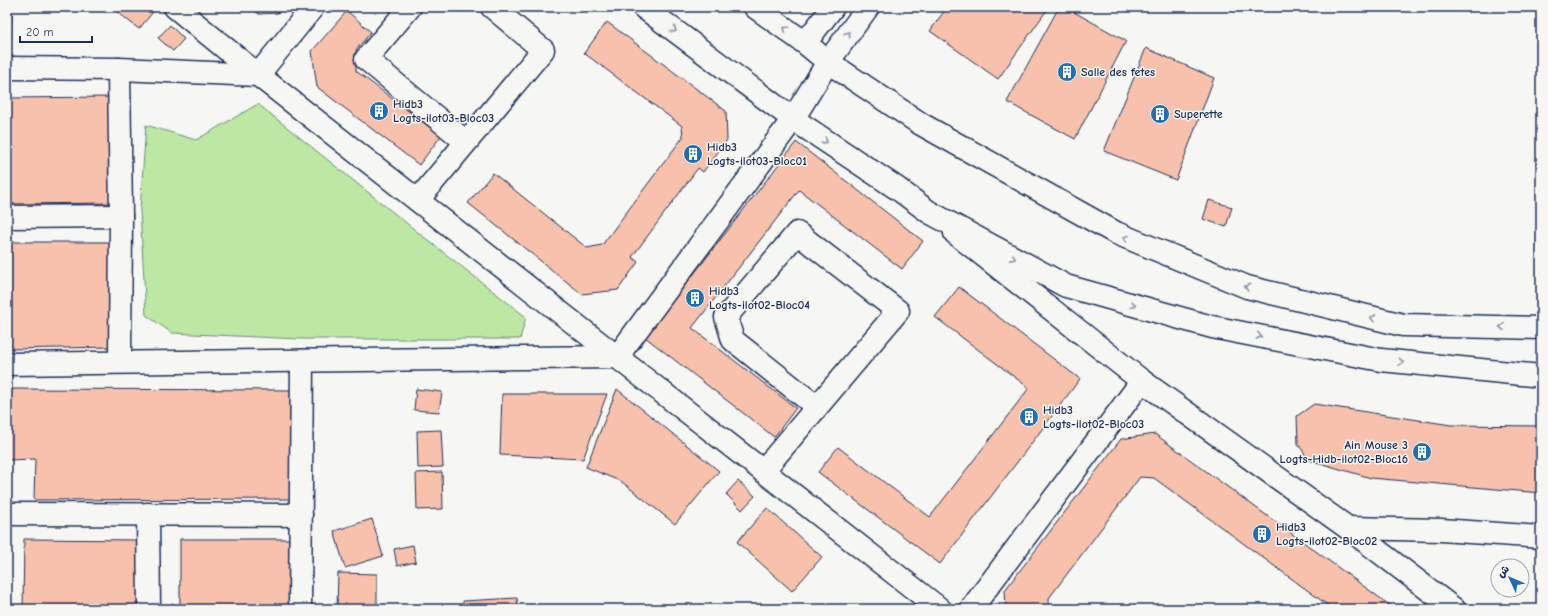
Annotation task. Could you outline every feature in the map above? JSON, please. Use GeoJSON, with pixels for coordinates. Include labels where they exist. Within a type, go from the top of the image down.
{"type":"FeatureCollection","features":[{"type":"Feature","properties":{"kind":"street"},"geometry":{"type":"LineString","coordinates":[[175,7],[258,75],[940,609]]}},
{"type":"Feature","properties":{"kind":"street"},"geometry":{"type":"LineString","coordinates":[[258,75],[313,7]]}},
{"type":"Feature","properties":{"kind":"street"},"geometry":{"type":"LineString","coordinates":[[410,7],[366,59],[466,142]]}},
{"type":"Feature","properties":{"kind":"street"},"geometry":{"type":"LineString","coordinates":[[418,200],[543,50],[492,7]]}},
{"type":"Feature","properties":{"kind":"street"},"geometry":{"type":"LineString","coordinates":[[643,7],[793,119],[930,212],[1142,381],[1348,528],[1454,609]]}},
{"type":"Feature","properties":{"kind":"street"},"geometry":{"type":"LineString","coordinates":[[755,7],[805,43],[828,62],[921,124],[1116,233],[1246,287],[1403,325],[1541,328]]}},
{"type":"Feature","properties":{"kind":"street"},"geometry":{"type":"LineString","coordinates":[[805,43],[833,7]]}},
{"type":"Feature","properties":{"kind":"street"},"geometry":{"type":"LineString","coordinates":[[617,357],[793,119],[828,62],[868,7]]}},
{"type":"Feature","properties":{"kind":"street"},"geometry":{"type":"LineString","coordinates":[[7,68],[119,69],[258,75]]}},
{"type":"Feature","properties":{"kind":"street"},"geometry":{"type":"LineString","coordinates":[[119,69],[121,216],[120,362]]}},
{"type":"Feature","properties":{"kind":"street"},"geometry":{"type":"LineString","coordinates":[[930,212],[1066,286],[1212,327],[1382,360],[1541,376]]}},
{"type":"Feature","properties":{"kind":"street"},"geometry":{"type":"LineString","coordinates":[[7,217],[121,216]]}},
{"type":"Feature","properties":{"kind":"street"},"geometry":{"type":"LineString","coordinates":[[763,471],[817,407],[898,311],[797,233],[726,317],[733,340],[817,407]]}},
{"type":"Feature","properties":{"kind":"street"},"geometry":{"type":"LineString","coordinates":[[7,364],[617,357]]}},
{"type":"Feature","properties":{"kind":"street"},"geometry":{"type":"LineString","coordinates":[[300,609],[302,361]]}},
{"type":"Feature","properties":{"kind":"street"},"geometry":{"type":"LineString","coordinates":[[971,609],[1142,381]]}},
{"type":"Feature","properties":{"kind":"street"},"geometry":{"type":"LineString","coordinates":[[7,514],[301,515]]}},
{"type":"Feature","properties":{"kind":"street"},"geometry":{"type":"LineString","coordinates":[[148,514],[149,609]]}},
{"type":"Feature","properties":{"kind":"street"},"geometry":{"type":"LineString","coordinates":[[1348,528],[1441,530],[1541,536]]}},
{"type":"Feature","properties":{"kind":"green space"},"geometry":{"type":"Polygon","coordinates":[[[258,104],[526,317],[520,339],[300,339],[172,333],[146,315],[140,210],[146,125],[196,140],[258,104]]]}},
{"type":"Feature","properties":{"kind":"building"},"geometry":{"type":"Polygon","coordinates":[[[111,7],[157,7],[139,29],[111,7]]]}},
{"type":"Feature","properties":{"kind":"building"},"geometry":{"type":"Polygon","coordinates":[[[250,7],[283,7],[278,13],[259,14],[250,7]]]}},
{"type":"Feature","properties":{"kind":"building"},"geometry":{"type":"Polygon","coordinates":[[[947,7],[1049,7],[998,79],[930,31],[947,7]]]}},
{"type":"Feature","properties":{"kind":"building","name":"Salle des fetes"},"geometry":{"type":"Polygon","coordinates":[[[1059,7],[1065,7],[1126,41],[1075,139],[1007,102],[1059,7]]]}},
{"type":"Feature","properties":{"kind":"building"},"geometry":{"type":"Polygon","coordinates":[[[7,10],[12,10],[11,41],[7,41],[7,10]]]}},
{"type":"Feature","properties":{"kind":"building","name":"Hidb3 Logts-ilot03-Bloc03"},"geometry":{"type":"Polygon","coordinates":[[[347,11],[371,32],[356,50],[356,71],[441,136],[419,165],[317,87],[312,51],[347,11]]]}},
{"type":"Feature","properties":{"kind":"building","name":"Hidb3 Logts-ilot03-Bloc01"},"geometry":{"type":"Polygon","coordinates":[[[607,22],[726,111],[727,140],[703,172],[698,168],[632,257],[638,262],[618,290],[582,294],[468,203],[493,173],[587,248],[602,245],[683,137],[682,126],[584,53],[607,22]]]}},
{"type":"Feature","properties":{"kind":"building"},"geometry":{"type":"Polygon","coordinates":[[[170,25],[184,39],[173,51],[158,38],[170,25]]]}},
{"type":"Feature","properties":{"kind":"building","name":"Superette"},"geometry":{"type":"Polygon","coordinates":[[[1146,48],[1214,78],[1176,180],[1104,151],[1146,48]]]}},
{"type":"Feature","properties":{"kind":"building"},"geometry":{"type":"Polygon","coordinates":[[[112,97],[114,203],[7,204],[7,98],[112,97]]]}},
{"type":"Feature","properties":{"kind":"building","name":"Hidb3 Logts-ilot02-Bloc04"},"geometry":{"type":"Polygon","coordinates":[[[796,142],[923,241],[902,269],[799,190],[692,328],[796,408],[774,437],[645,337],[796,142]]]}},
{"type":"Feature","properties":{"kind":"building"},"geometry":{"type":"Polygon","coordinates":[[[1209,200],[1232,207],[1226,227],[1203,219],[1209,200]]]}},
{"type":"Feature","properties":{"kind":"building"},"geometry":{"type":"Polygon","coordinates":[[[7,242],[121,242],[113,347],[7,349],[7,242]]]}},
{"type":"Feature","properties":{"kind":"building","name":"Hidb3 Logts-ilot02-Bloc03"},"geometry":{"type":"Polygon","coordinates":[[[959,287],[1080,379],[940,564],[818,472],[838,447],[930,517],[1029,388],[935,317],[959,287]]]}},
{"type":"Feature","properties":{"kind":"building"},"geometry":{"type":"Polygon","coordinates":[[[7,389],[295,390],[294,499],[34,500],[35,459],[7,460],[7,389]]]}},
{"type":"Feature","properties":{"kind":"building"},"geometry":{"type":"Polygon","coordinates":[[[416,389],[442,392],[439,412],[414,410],[416,389]]]}},
{"type":"Feature","properties":{"kind":"building"},"geometry":{"type":"Polygon","coordinates":[[[617,389],[719,471],[675,524],[622,482],[586,467],[617,389]]]}},
{"type":"Feature","properties":{"kind":"building"},"geometry":{"type":"Polygon","coordinates":[[[502,394],[607,394],[583,459],[500,455],[502,394]]]}},
{"type":"Feature","properties":{"kind":"building","name":"Ain Mouse 3 Logts-Hidb-ilot02-Bloc16"},"geometry":{"type":"Polygon","coordinates":[[[1314,404],[1451,425],[1541,426],[1541,493],[1371,478],[1309,460],[1298,444],[1297,416],[1314,404]]]}},
{"type":"Feature","properties":{"kind":"building"},"geometry":{"type":"Polygon","coordinates":[[[441,430],[443,467],[418,468],[417,431],[441,430]]]}},
{"type":"Feature","properties":{"kind":"building","name":"Hidb3 Logts-ilot02-Bloc02"},"geometry":{"type":"Polygon","coordinates":[[[1155,434],[1395,609],[1333,609],[1154,478],[1140,477],[1049,598],[1049,609],[1006,609],[1005,590],[1121,439],[1155,434]]]}},
{"type":"Feature","properties":{"kind":"building"},"geometry":{"type":"Polygon","coordinates":[[[442,472],[443,509],[417,510],[416,473],[442,472]]]}},
{"type":"Feature","properties":{"kind":"building"},"geometry":{"type":"Polygon","coordinates":[[[738,481],[755,496],[742,510],[726,494],[738,481]]]}},
{"type":"Feature","properties":{"kind":"building"},"geometry":{"type":"Polygon","coordinates":[[[767,508],[822,557],[792,591],[737,542],[767,508]]]}},
{"type":"Feature","properties":{"kind":"building"},"geometry":{"type":"Polygon","coordinates":[[[372,519],[383,556],[345,568],[334,531],[372,519]]]}},
{"type":"Feature","properties":{"kind":"building"},"geometry":{"type":"Polygon","coordinates":[[[24,539],[141,540],[142,609],[23,609],[24,539]]]}},
{"type":"Feature","properties":{"kind":"building"},"geometry":{"type":"Polygon","coordinates":[[[180,539],[294,539],[293,609],[180,609],[180,539]]]}},
{"type":"Feature","properties":{"kind":"building"},"geometry":{"type":"Polygon","coordinates":[[[413,545],[416,562],[397,566],[394,549],[413,545]]]}},
{"type":"Feature","properties":{"kind":"building"},"geometry":{"type":"Polygon","coordinates":[[[338,573],[377,574],[377,609],[337,609],[338,573]]]}},
{"type":"Feature","properties":{"kind":"building"},"geometry":{"type":"Polygon","coordinates":[[[517,598],[518,609],[463,609],[463,601],[517,598]]]}},
{"type":"Feature","properties":{"kind":"place","name":"Salle des fetes"},"geometry":{"type":"Point","coordinates":[1067,72]}},
{"type":"Feature","properties":{"kind":"place","name":"Hidb3 Logts-ilot03-Bloc03"},"geometry":{"type":"Point","coordinates":[379,111]}},
{"type":"Feature","properties":{"kind":"place","name":"Superette"},"geometry":{"type":"Point","coordinates":[1160,114]}},
{"type":"Feature","properties":{"kind":"place","name":"Hidb3 Logts-ilot03-Bloc01"},"geometry":{"type":"Point","coordinates":[693,154]}},
{"type":"Feature","properties":{"kind":"place","name":"Hidb3 Logts-ilot02-Bloc04"},"geometry":{"type":"Point","coordinates":[695,298]}},
{"type":"Feature","properties":{"kind":"place","name":"Hidb3 Logts-ilot02-Bloc03"},"geometry":{"type":"Point","coordinates":[1029,417]}},
{"type":"Feature","properties":{"kind":"place","name":"Ain Mouse 3 Logts-Hidb-ilot02-Bloc16"},"geometry":{"type":"Point","coordinates":[1422,452]}},
{"type":"Feature","properties":{"kind":"place","name":"Hidb3 Logts-ilot02-Bloc02"},"geometry":{"type":"Point","coordinates":[1262,534]}}]}
